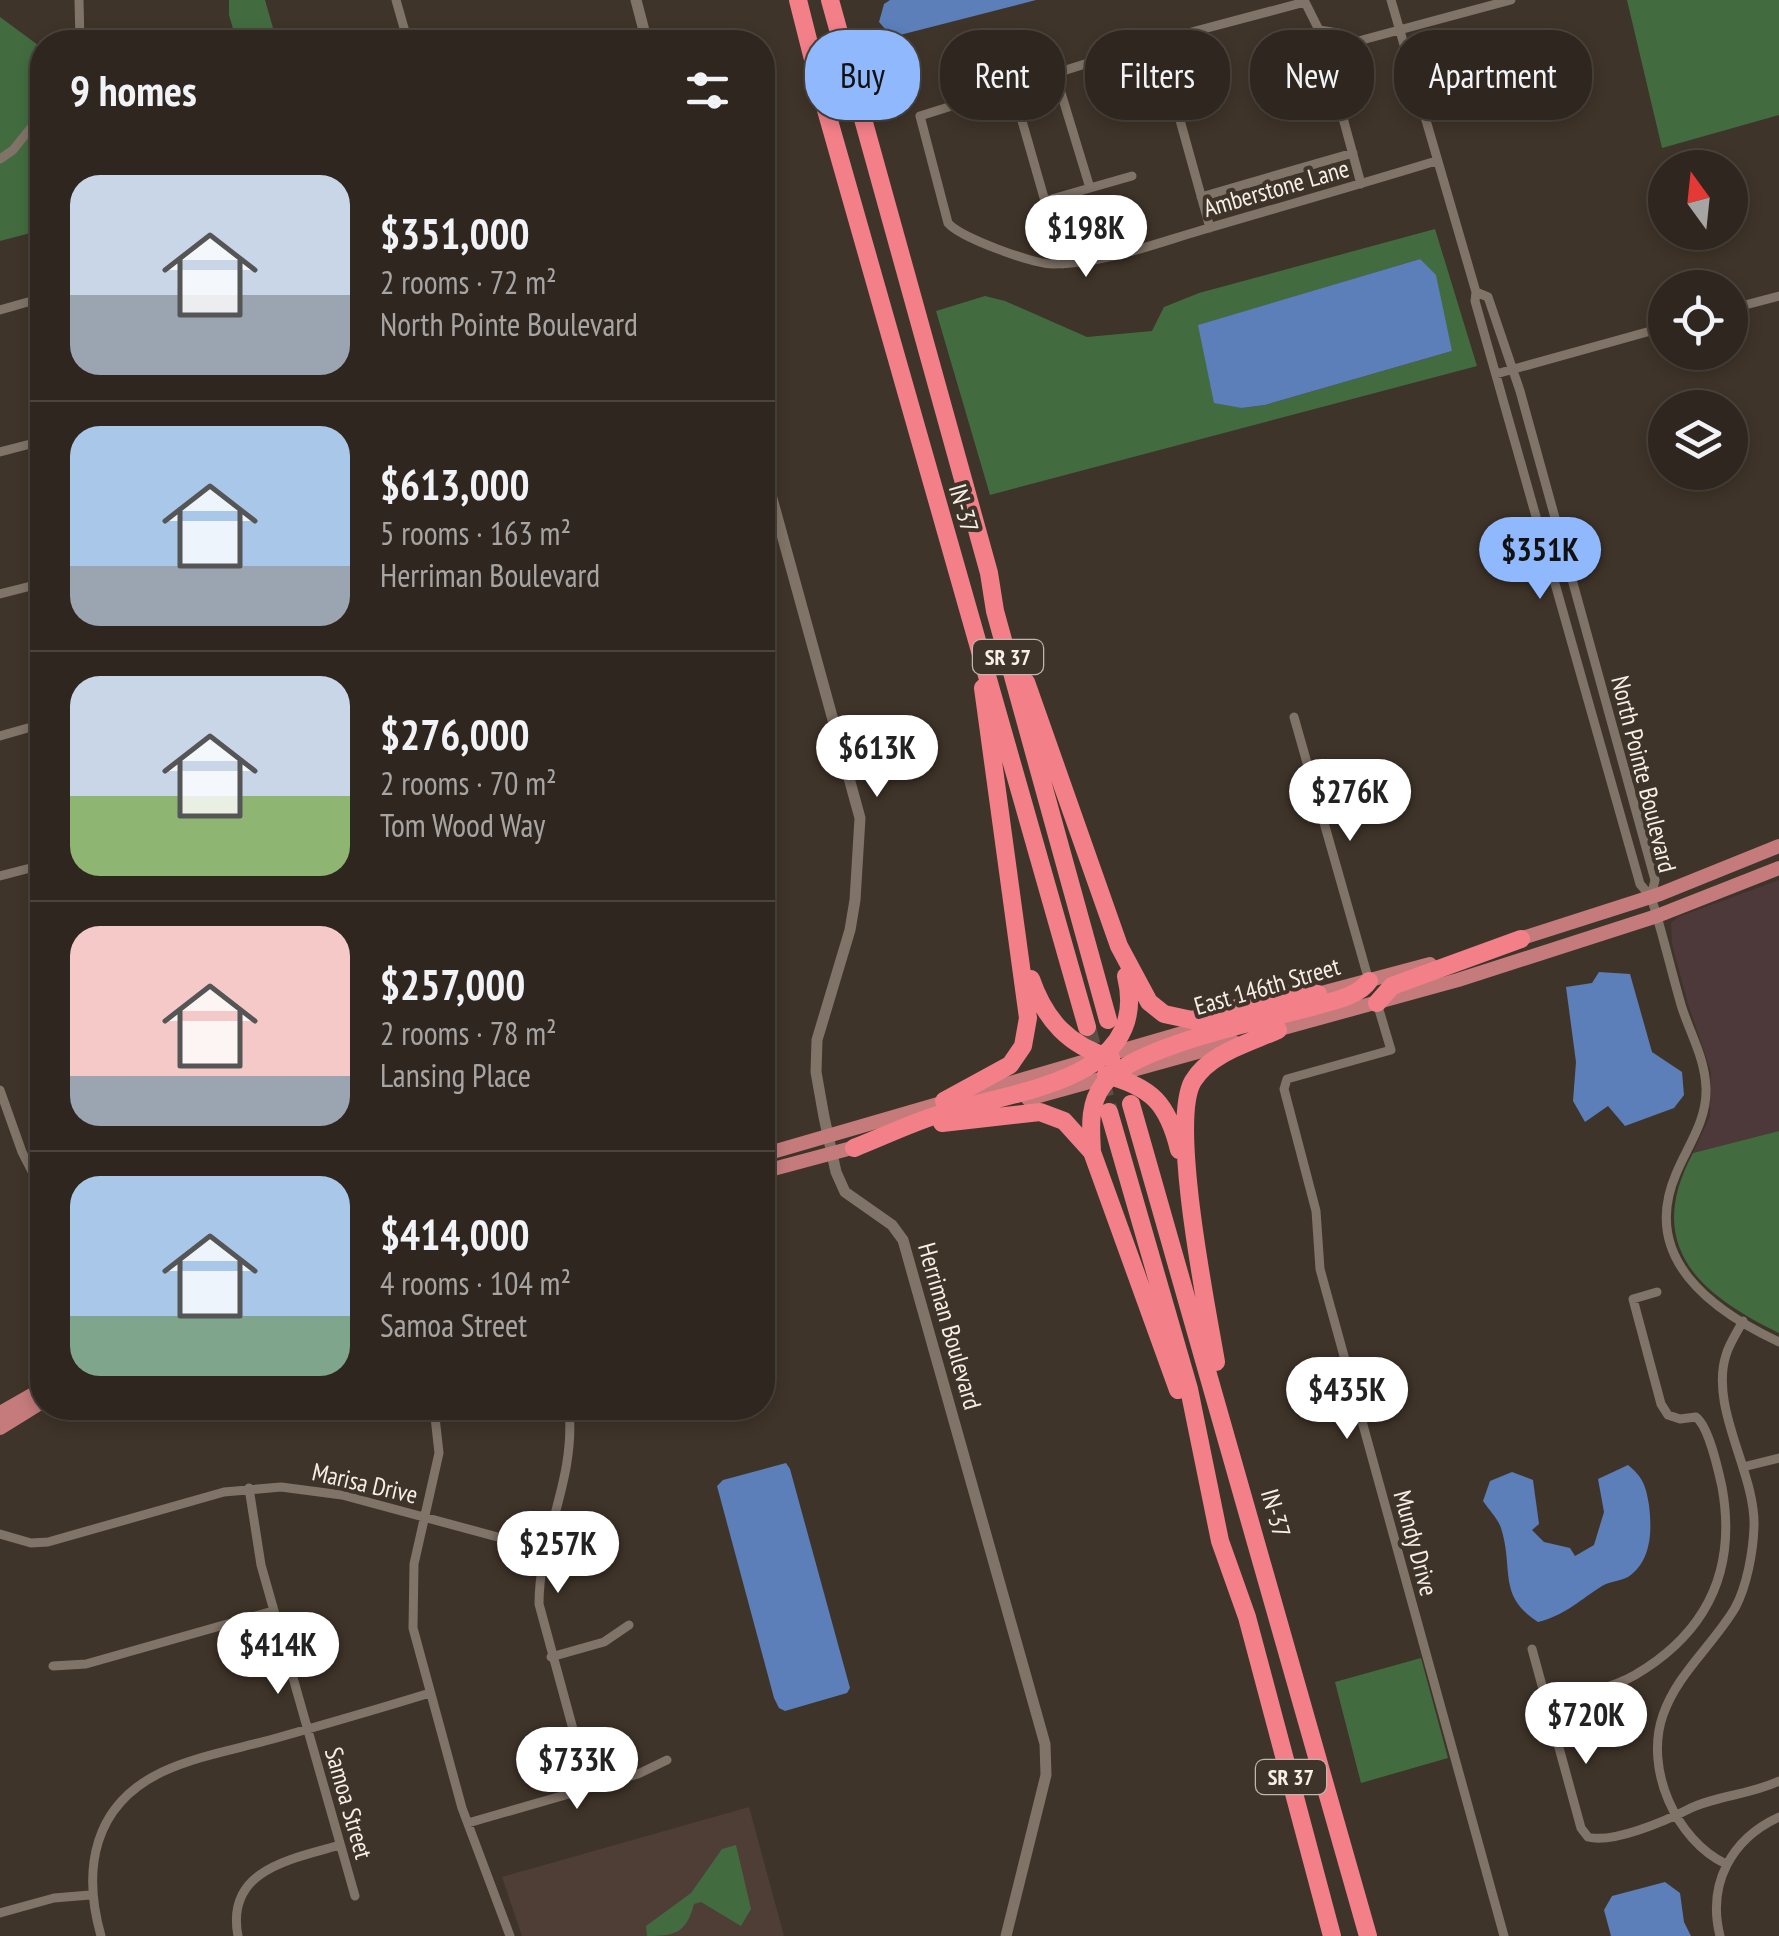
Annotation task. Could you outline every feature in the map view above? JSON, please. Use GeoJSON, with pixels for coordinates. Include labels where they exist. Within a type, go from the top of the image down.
{"type":"FeatureCollection","features":[{"type":"Feature","properties":{"kind":"highway","name":"IN-37"},"geometry":{"type":"LineString","coordinates":[[798,0],[976,643],[991,679],[1088,1027]]}},
{"type":"Feature","properties":{"kind":"highway","name":"IN-37"},"geometry":{"type":"LineString","coordinates":[[830,0],[1108,1020]]}},
{"type":"Feature","properties":{"kind":"highway"},"geometry":{"type":"LineString","coordinates":[[854,1148],[938,1114],[1073,1076],[1078,1067],[1105,1056],[1120,1036],[1130,1004],[1118,946],[989,573]]}},
{"type":"Feature","properties":{"kind":"highway"},"geometry":{"type":"LineString","coordinates":[[944,1101],[991,1078],[1018,1056],[1028,1018],[976,643]]}},
{"type":"Feature","properties":{"kind":"highway"},"geometry":{"type":"LineString","coordinates":[[1377,1003],[1392,986],[1521,938]]}},
{"type":"Feature","properties":{"kind":"highway"},"geometry":{"type":"LineString","coordinates":[[1019,940],[1036,995],[1053,1023],[1078,1045],[1132,1061],[1170,1060]]}},
{"type":"Feature","properties":{"kind":"highway"},"geometry":{"type":"LineString","coordinates":[[1118,946],[1150,1002],[1176,1017],[1192,1020],[1298,992],[1318,994]]}},
{"type":"Feature","properties":{"kind":"highway"},"geometry":{"type":"LineString","coordinates":[[1196,1426],[1178,1390],[1092,1152],[1092,1112],[1102,1086],[1132,1061],[1324,1004],[1364,990],[1370,981]]}},
{"type":"Feature","properties":{"kind":"highway"},"geometry":{"type":"LineString","coordinates":[[1190,1200],[1185,1108],[1191,1085],[1202,1069],[1218,1057],[1278,1030]]}},
{"type":"Feature","properties":{"kind":"highway"},"geometry":{"type":"LineString","coordinates":[[1078,1067],[1146,1089],[1168,1116],[1190,1200],[1224,1422]]}},
{"type":"Feature","properties":{"kind":"highway","name":"IN-37"},"geometry":{"type":"LineString","coordinates":[[1131,1104],[1370,1936]]}},
{"type":"Feature","properties":{"kind":"highway"},"geometry":{"type":"LineString","coordinates":[[942,1124],[1040,1112],[1064,1121],[1092,1152]]}},
{"type":"Feature","properties":{"kind":"highway","name":"SR 37"},"geometry":{"type":"LineString","coordinates":[[1109,1112],[1189,1388],[1220,1542],[1247,1618],[1332,1936]]}},
{"type":"Feature","properties":{"kind":"main road","name":"East 146th Street"},"geometry":{"type":"LineString","coordinates":[[1105,1056],[1521,938],[1651,897],[1779,846]]}},
{"type":"Feature","properties":{"kind":"main road","name":"East 146th Street"},"geometry":{"type":"LineString","coordinates":[[775,1169],[1377,1003],[1657,916],[1779,868]]}},
{"type":"Feature","properties":{"kind":"main road"},"geometry":{"type":"LineString","coordinates":[[775,1151],[944,1101],[1078,1067]]}},
{"type":"Feature","properties":{"kind":"main road"},"geometry":{"type":"LineString","coordinates":[[0,1413],[30,1396]]}},
{"type":"Feature","properties":{"kind":"main road"},"geometry":{"type":"LineString","coordinates":[[0,1428],[30,1409]]}},
{"type":"Feature","properties":{"kind":"street"},"geometry":{"type":"LineString","coordinates":[[78,0],[80,30]]}},
{"type":"Feature","properties":{"kind":"street"},"geometry":{"type":"LineString","coordinates":[[396,0],[405,30]]}},
{"type":"Feature","properties":{"kind":"street"},"geometry":{"type":"LineString","coordinates":[[636,0],[644,30]]}},
{"type":"Feature","properties":{"kind":"street","name":"North Pointe Boulevard"},"geometry":{"type":"LineString","coordinates":[[1392,0],[1400,30]]}},
{"type":"Feature","properties":{"kind":"street"},"geometry":{"type":"LineString","coordinates":[[1404,30],[1512,0]]}},
{"type":"Feature","properties":{"kind":"street"},"geometry":{"type":"LineString","coordinates":[[1196,30],[1297,1],[1310,6],[1318,30]]}},
{"type":"Feature","properties":{"kind":"street"},"geometry":{"type":"LineString","coordinates":[[1065,106],[1090,188]]}},
{"type":"Feature","properties":{"kind":"street","name":"Amberstone Lane"},"geometry":{"type":"LineString","coordinates":[[940,109],[920,116],[945,215],[953,228],[1037,262],[1063,264],[1120,253],[1436,161]]}},
{"type":"Feature","properties":{"kind":"street"},"geometry":{"type":"LineString","coordinates":[[1022,120],[1063,264]]}},
{"type":"Feature","properties":{"kind":"street"},"geometry":{"type":"LineString","coordinates":[[1180,120],[1210,228]]}},
{"type":"Feature","properties":{"kind":"street"},"geometry":{"type":"LineString","coordinates":[[1343,120],[1361,184]]}},
{"type":"Feature","properties":{"kind":"street","name":"North Pointe Boulevard"},"geometry":{"type":"LineString","coordinates":[[1425,120],[1640,884],[1651,897]]}},
{"type":"Feature","properties":{"kind":"street"},"geometry":{"type":"LineString","coordinates":[[0,159],[30,129]]}},
{"type":"Feature","properties":{"kind":"street","name":"Amberstone Lane"},"geometry":{"type":"LineString","coordinates":[[1202,197],[1352,154]]}},
{"type":"Feature","properties":{"kind":"street"},"geometry":{"type":"LineString","coordinates":[[1045,201],[1132,176]]}},
{"type":"Feature","properties":{"kind":"street","name":"North Pointe Boulevard"},"geometry":{"type":"LineString","coordinates":[[1476,292],[1488,298],[1513,370],[1655,880],[1651,897]]}},
{"type":"Feature","properties":{"kind":"street"},"geometry":{"type":"LineString","coordinates":[[1748,305],[1779,296]]}},
{"type":"Feature","properties":{"kind":"street"},"geometry":{"type":"LineString","coordinates":[[0,310],[30,301]]}},
{"type":"Feature","properties":{"kind":"street"},"geometry":{"type":"LineString","coordinates":[[1496,374],[1648,333]]}},
{"type":"Feature","properties":{"kind":"street"},"geometry":{"type":"LineString","coordinates":[[0,452],[30,444]]}},
{"type":"Feature","properties":{"kind":"street","name":"Herriman Boulevard"},"geometry":{"type":"LineString","coordinates":[[775,509],[860,818],[850,930],[817,1040],[816,1072],[828,1137],[846,1192],[892,1224],[903,1240],[1045,1744],[1046,1775],[1006,1936]]}},
{"type":"Feature","properties":{"kind":"street"},"geometry":{"type":"LineString","coordinates":[[0,594],[30,586]]}},
{"type":"Feature","properties":{"kind":"street"},"geometry":{"type":"LineString","coordinates":[[1294,717],[1370,981]]}},
{"type":"Feature","properties":{"kind":"street"},"geometry":{"type":"LineString","coordinates":[[0,736],[30,727]]}},
{"type":"Feature","properties":{"kind":"street"},"geometry":{"type":"LineString","coordinates":[[0,876],[30,868]]}},
{"type":"Feature","properties":{"kind":"street"},"geometry":{"type":"LineString","coordinates":[[1651,897],[1706,1083],[1703,1116],[1670,1189],[1668,1235],[1680,1267],[1691,1282],[1708,1298],[1779,1342]]}},
{"type":"Feature","properties":{"kind":"street","name":"Mundy Drive"},"geometry":{"type":"LineString","coordinates":[[1377,1003],[1391,1050],[1287,1079],[1284,1089],[1316,1211],[1320,1269],[1504,1936]]}},
{"type":"Feature","properties":{"kind":"street"},"geometry":{"type":"LineString","coordinates":[[0,1090],[30,1168]]}},
{"type":"Feature","properties":{"kind":"street"},"geometry":{"type":"LineString","coordinates":[[1548,1702],[1633,1676],[1673,1647],[1695,1624],[1717,1588],[1727,1516],[1719,1474],[1704,1424],[1696,1417],[1680,1419],[1668,1415],[1662,1404],[1632,1299],[1657,1292]]}},
{"type":"Feature","properties":{"kind":"street"},"geometry":{"type":"LineString","coordinates":[[1726,1864],[1700,1849],[1676,1818],[1666,1794],[1658,1747],[1662,1716],[1682,1677],[1736,1605],[1749,1564],[1754,1524],[1722,1386],[1725,1356],[1743,1321]]}},
{"type":"Feature","properties":{"kind":"street"},"geometry":{"type":"LineString","coordinates":[[435,1420],[439,1453],[416,1548],[411,1597],[415,1638],[468,1823],[510,1936]]}},
{"type":"Feature","properties":{"kind":"street"},"geometry":{"type":"LineString","coordinates":[[569,1420],[566,1480],[546,1550],[539,1604],[589,1788]]}},
{"type":"Feature","properties":{"kind":"street"},"geometry":{"type":"LineString","coordinates":[[1742,1468],[1779,1458]]}},
{"type":"Feature","properties":{"kind":"street","name":"Marisa Drive"},"geometry":{"type":"LineString","coordinates":[[0,1534],[31,1543],[48,1542],[249,1488],[311,1489],[546,1550]]}},
{"type":"Feature","properties":{"kind":"street","name":"Samoa Street"},"geometry":{"type":"LineString","coordinates":[[249,1488],[257,1548],[273,1610],[355,1896]]}},
{"type":"Feature","properties":{"kind":"street"},"geometry":{"type":"LineString","coordinates":[[53,1666],[86,1664],[273,1610]]}},
{"type":"Feature","properties":{"kind":"street"},"geometry":{"type":"LineString","coordinates":[[552,1658],[604,1642],[629,1625]]}},
{"type":"Feature","properties":{"kind":"street"},"geometry":{"type":"LineString","coordinates":[[1532,1649],[1553,1735],[1584,1833],[1598,1839],[1676,1818],[1688,1809],[1761,1790],[1779,1781]]}},
{"type":"Feature","properties":{"kind":"street"},"geometry":{"type":"LineString","coordinates":[[101,1936],[90,1894],[92,1863],[103,1831],[138,1786],[178,1766],[430,1694]]}},
{"type":"Feature","properties":{"kind":"street"},"geometry":{"type":"LineString","coordinates":[[468,1823],[647,1771],[667,1760]]}},
{"type":"Feature","properties":{"kind":"street"},"geometry":{"type":"LineString","coordinates":[[1720,1936],[1714,1904],[1726,1864],[1750,1835],[1779,1817]]}},
{"type":"Feature","properties":{"kind":"street"},"geometry":{"type":"LineString","coordinates":[[238,1936],[238,1902],[261,1872],[340,1845]]}},
{"type":"Feature","properties":{"kind":"street"},"geometry":{"type":"LineString","coordinates":[[0,1913],[54,1898],[90,1894]]}},
{"type":"Feature","properties":{"kind":"shaded area"},"geometry":{"type":"Polygon","coordinates":[[[1779,880],[1779,1131],[1693,1153],[1710,1116],[1711,1072],[1688,1004],[1672,944],[1671,923],[1779,880]]]}},
{"type":"Feature","properties":{"kind":"shaded area"},"geometry":{"type":"Polygon","coordinates":[[[749,1807],[784,1936],[522,1936],[502,1877],[749,1807]]]}},
{"type":"Feature","properties":{"kind":"green space"},"geometry":{"type":"Polygon","coordinates":[[[229,0],[265,0],[274,30],[233,30],[229,0]]]}},
{"type":"Feature","properties":{"kind":"green space"},"geometry":{"type":"Polygon","coordinates":[[[1627,0],[1779,0],[1779,115],[1662,148],[1627,0]]]}},
{"type":"Feature","properties":{"kind":"green space"},"geometry":{"type":"Polygon","coordinates":[[[0,17],[30,39],[30,233],[0,241],[0,17]]]}},
{"type":"Feature","properties":{"kind":"green space"},"geometry":{"type":"Polygon","coordinates":[[[1435,229],[1477,366],[990,495],[936,311],[985,296],[1087,337],[1152,331],[1164,307],[1199,293],[1435,229]],[[1420,259],[1199,325],[1242,408],[1265,405],[1452,351],[1420,259]]]}},
{"type":"Feature","properties":{"kind":"green space"},"geometry":{"type":"Polygon","coordinates":[[[1779,1131],[1779,1333],[1725,1302],[1703,1283],[1687,1263],[1677,1241],[1674,1215],[1679,1186],[1693,1153],[1779,1131]]]}},
{"type":"Feature","properties":{"kind":"green space"},"geometry":{"type":"Polygon","coordinates":[[[1421,1658],[1448,1758],[1361,1783],[1335,1682],[1421,1658]]]}},
{"type":"Feature","properties":{"kind":"green space"},"geometry":{"type":"Polygon","coordinates":[[[736,1845],[751,1909],[741,1926],[701,1902],[694,1904],[678,1931],[647,1936],[646,1926],[691,1893],[722,1849],[736,1845]]]}},
{"type":"Feature","properties":{"kind":"water"},"geometry":{"type":"Polygon","coordinates":[[[890,0],[1036,0],[919,30],[886,30],[879,22],[884,4],[890,0]]]}},
{"type":"Feature","properties":{"kind":"water"},"geometry":{"type":"Polygon","coordinates":[[[1420,259],[1436,275],[1452,351],[1265,405],[1242,408],[1214,403],[1198,325],[1420,259]]]}},
{"type":"Feature","properties":{"kind":"water"},"geometry":{"type":"Polygon","coordinates":[[[1599,972],[1630,974],[1652,1052],[1682,1072],[1684,1095],[1674,1108],[1625,1126],[1608,1106],[1585,1122],[1573,1101],[1576,1062],[1566,987],[1592,983],[1599,972]]]}},
{"type":"Feature","properties":{"kind":"water"},"geometry":{"type":"Polygon","coordinates":[[[786,1463],[850,1688],[847,1693],[785,1711],[774,1698],[717,1486],[723,1480],[786,1463]]]}},
{"type":"Feature","properties":{"kind":"water"},"geometry":{"type":"Polygon","coordinates":[[[1628,1465],[1643,1482],[1649,1505],[1650,1535],[1642,1563],[1628,1577],[1602,1586],[1563,1612],[1538,1622],[1525,1612],[1512,1592],[1501,1528],[1483,1501],[1490,1481],[1512,1472],[1533,1480],[1539,1524],[1532,1530],[1544,1542],[1570,1548],[1575,1556],[1594,1545],[1604,1512],[1598,1479],[1628,1465]]]}},
{"type":"Feature","properties":{"kind":"water"},"geometry":{"type":"Polygon","coordinates":[[[1665,1882],[1680,1893],[1684,1922],[1691,1936],[1611,1936],[1604,1910],[1612,1896],[1665,1882]]]}},
{"type":"Feature","properties":{"kind":"tunnel"},"geometry":{"type":"LineString","coordinates":[[1087,1027],[1109,1112]]}}]}
